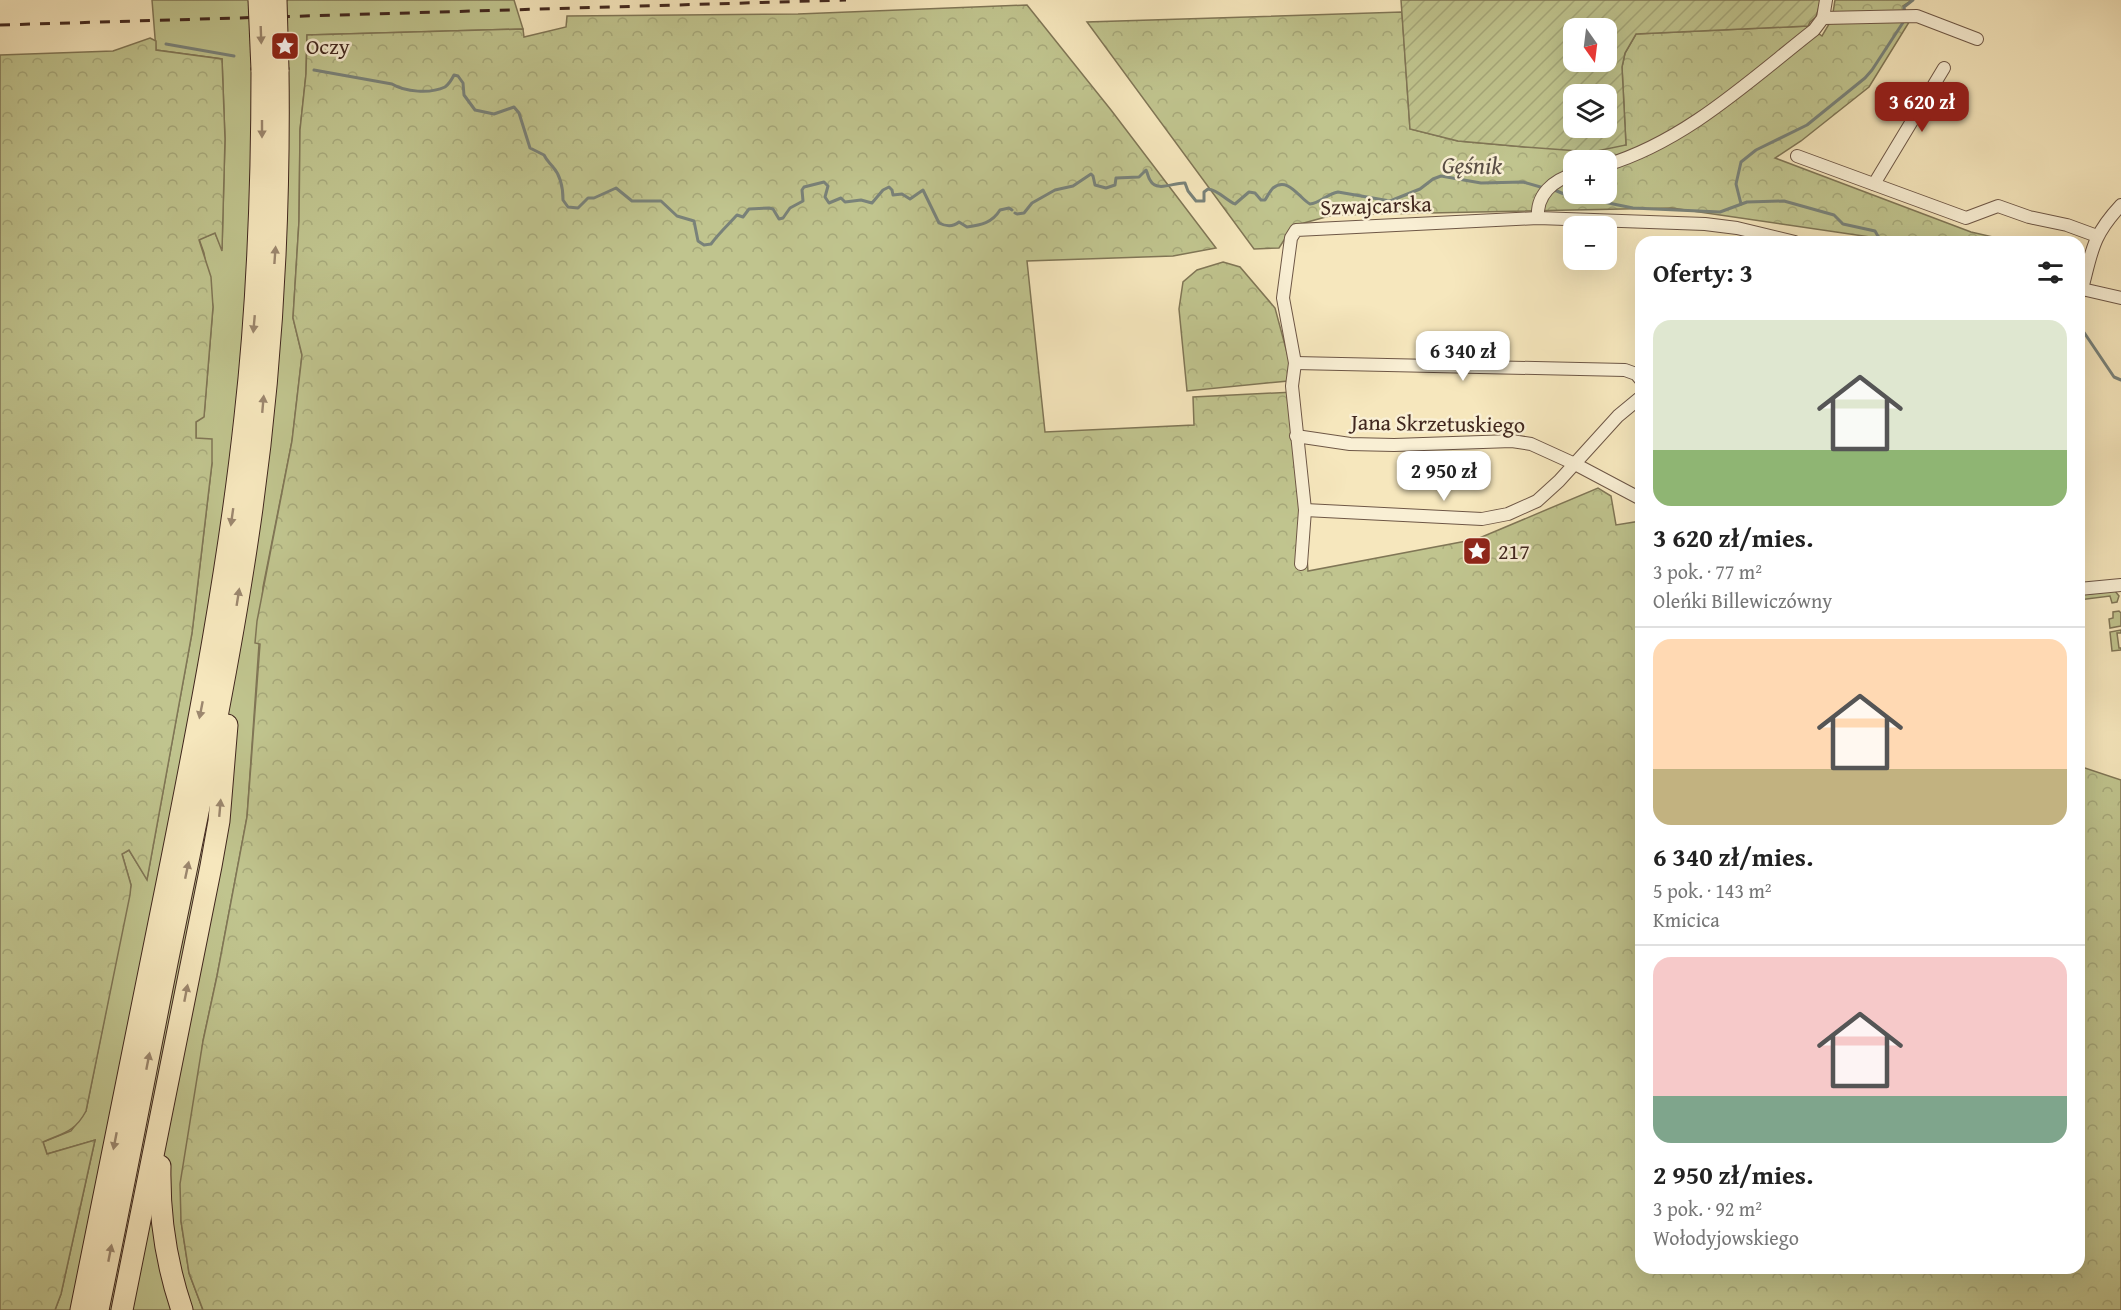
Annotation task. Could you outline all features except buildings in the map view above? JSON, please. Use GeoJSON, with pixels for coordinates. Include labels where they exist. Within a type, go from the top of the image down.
{"type":"FeatureCollection","features":[{"type":"Feature","properties":{"kind":"highway"},"geometry":{"type":"LineString","coordinates":[[99,1310],[229,655],[249,535],[270,334],[278,188],[270,70],[259,0]]}},
{"type":"Feature","properties":{"kind":"highway"},"geometry":{"type":"LineString","coordinates":[[81,1310],[223,589],[243,442],[255,310],[276,0]]}},
{"type":"Feature","properties":{"kind":"highway"},"geometry":{"type":"LineString","coordinates":[[122,1310],[219,821],[227,729],[229,655]]}},
{"type":"Feature","properties":{"kind":"highway"},"geometry":{"type":"LineString","coordinates":[[166,1092],[160,1168],[160,1201],[163,1240],[182,1310]]}},
{"type":"Feature","properties":{"kind":"highway"},"geometry":{"type":"LineString","coordinates":[[72,1310],[92,1257]]}},
{"type":"Feature","properties":{"kind":"street"},"geometry":{"type":"LineString","coordinates":[[1617,162],[1661,143],[1693,123],[1814,30],[1823,18],[1826,0]]}},
{"type":"Feature","properties":{"kind":"street"},"geometry":{"type":"LineString","coordinates":[[1823,18],[1905,16],[1926,19],[1977,39]]}},
{"type":"Feature","properties":{"kind":"street"},"geometry":{"type":"LineString","coordinates":[[1874,184],[1944,68]]}},
{"type":"Feature","properties":{"kind":"street"},"geometry":{"type":"LineString","coordinates":[[1797,156],[1966,218],[1998,206],[2029,217],[2067,225],[2097,236]]}},
{"type":"Feature","properties":{"kind":"street"},"geometry":{"type":"LineString","coordinates":[[1538,218],[1542,194],[1563,177]]}},
{"type":"Feature","properties":{"kind":"street"},"geometry":{"type":"LineString","coordinates":[[2085,276],[2097,236],[2121,205]]}},
{"type":"Feature","properties":{"kind":"street","name":"Szwajcarska"},"geometry":{"type":"LineString","coordinates":[[1301,564],[1305,510],[1292,386],[1294,363],[1283,298],[1291,238],[1296,230],[1538,218],[1705,224],[1737,228],[1770,236]]}},
{"type":"Feature","properties":{"kind":"street"},"geometry":{"type":"LineString","coordinates":[[2085,293],[2121,298]]}},
{"type":"Feature","properties":{"kind":"street"},"geometry":{"type":"LineString","coordinates":[[1294,363],[1625,370],[1635,374]]}},
{"type":"Feature","properties":{"kind":"street"},"geometry":{"type":"LineString","coordinates":[[1305,510],[1482,519],[1508,514],[1537,501],[1575,464],[1618,416],[1635,402]]}},
{"type":"Feature","properties":{"kind":"street","name":"Jana Skrzetuskiego"},"geometry":{"type":"LineString","coordinates":[[1296,436],[1350,444],[1394,445],[1512,441],[1532,444],[1635,496]]}},
{"type":"Feature","properties":{"kind":"street"},"geometry":{"type":"LineString","coordinates":[[2085,589],[2121,585]]}},
{"type":"Feature","properties":{"kind":"green space"},"geometry":{"type":"Polygon","coordinates":[[[152,0],[514,0],[523,29],[307,35],[306,74],[300,130],[299,221],[293,318],[302,355],[292,441],[263,587],[247,817],[203,1041],[181,1221],[189,1273],[203,1310],[55,1310],[61,1294],[95,1140],[47,1154],[43,1142],[71,1131],[86,1111],[131,885],[122,854],[129,850],[147,879],[192,633],[212,463],[196,439],[196,422],[204,416],[213,307],[204,253],[199,239],[215,233],[222,249],[225,139],[222,59],[156,50],[152,0]]]}},
{"type":"Feature","properties":{"kind":"green space"},"geometry":{"type":"Polygon","coordinates":[[[1401,0],[1821,0],[1816,17],[1808,26],[1636,34],[1625,53],[1622,67],[1626,145],[1602,150],[1565,150],[1458,141],[1410,129],[1401,0]]]}},
{"type":"Feature","properties":{"kind":"green space"},"geometry":{"type":"Polygon","coordinates":[[[1835,0],[1912,0],[1903,6],[1911,19],[1869,87],[1801,141],[1775,158],[1971,232],[1989,236],[1863,236],[1672,208],[1333,215],[1293,226],[1279,248],[1254,249],[1087,22],[1402,12],[1410,129],[1458,141],[1525,147],[1626,145],[1622,67],[1625,53],[1636,34],[1808,26],[1822,36],[1832,19],[1835,0]]]}},
{"type":"Feature","properties":{"kind":"green space"},"geometry":{"type":"Polygon","coordinates":[[[1027,5],[1111,110],[1216,248],[1173,256],[1027,261],[1045,432],[1194,425],[1193,397],[1294,392],[1308,571],[1477,539],[1598,488],[1611,496],[1616,525],[1635,522],[1635,1274],[2085,1274],[2085,768],[2121,780],[2121,1310],[203,1310],[189,1273],[181,1221],[180,1184],[203,1041],[247,817],[260,644],[255,643],[257,621],[292,441],[302,355],[293,318],[299,221],[300,130],[306,74],[307,35],[523,29],[524,37],[566,27],[567,16],[798,14],[1027,5]]]}},
{"type":"Feature","properties":{"kind":"green space"},"geometry":{"type":"Polygon","coordinates":[[[150,38],[156,41],[156,50],[222,59],[225,139],[222,251],[215,233],[199,240],[211,277],[213,307],[204,417],[196,422],[196,438],[212,439],[212,463],[192,633],[147,880],[129,850],[122,854],[131,885],[130,895],[86,1111],[73,1128],[43,1142],[47,1154],[95,1140],[61,1294],[55,1310],[0,1310],[0,55],[113,51],[150,38]]]}},
{"type":"Feature","properties":{"kind":"green space"},"geometry":{"type":"Polygon","coordinates":[[[1223,262],[1240,267],[1275,308],[1289,360],[1288,381],[1187,391],[1179,309],[1183,282],[1197,270],[1223,262]]]}},
{"type":"Feature","properties":{"kind":"green space"},"geometry":{"type":"Polygon","coordinates":[[[2115,591],[2119,596],[2117,602],[2112,603],[2110,596],[2085,599],[2085,594],[2115,591]]]}},
{"type":"Feature","properties":{"kind":"green space"},"geometry":{"type":"Polygon","coordinates":[[[2119,611],[2121,626],[2110,628],[2109,619],[2113,618],[2113,612],[2119,611]]]}},
{"type":"Feature","properties":{"kind":"green space"},"geometry":{"type":"Polygon","coordinates":[[[2121,630],[2121,633],[2117,633],[2121,650],[2112,651],[2110,632],[2121,630]]]}},
{"type":"Feature","properties":{"kind":"waterway"},"geometry":{"type":"LineString","coordinates":[[1904,14],[1904,7],[1913,0]]}},
{"type":"Feature","properties":{"kind":"waterway"},"geometry":{"type":"LineString","coordinates":[[1741,204],[1736,184],[1741,162],[1756,150],[1807,125],[1865,78],[1904,21]]}},
{"type":"Feature","properties":{"kind":"waterway","name":"Gęśnik"},"geometry":{"type":"LineString","coordinates":[[166,44],[234,56]]}},
{"type":"Feature","properties":{"kind":"waterway","name":"Gęśnik"},"geometry":{"type":"LineString","coordinates":[[314,70],[418,91],[432,91],[445,87],[454,75],[458,76],[463,83],[464,95],[475,110],[494,114],[514,107],[519,113],[530,148],[544,155],[558,174],[563,200],[568,207],[578,208],[588,198],[594,198],[616,188],[632,201],[661,201],[677,216],[694,221],[698,241],[704,245],[711,244],[737,215],[743,217],[749,209],[773,209],[779,219],[783,218],[790,208],[803,201],[804,187],[824,182],[828,186],[825,197],[829,203],[841,198],[845,202],[861,200],[872,203],[883,190],[889,187],[893,195],[902,194],[910,199],[923,190],[939,223],[947,226],[959,222],[967,227],[986,223],[1000,210],[1009,208],[1012,210]]}},
{"type":"Feature","properties":{"kind":"waterway","name":"Gęśnik"},"geometry":{"type":"LineString","coordinates":[[1015,213],[1024,213],[1032,203],[1055,190],[1073,186],[1091,174],[1095,185],[1106,188],[1115,185],[1116,178],[1139,177],[1146,170],[1150,180],[1157,186],[1185,183],[1196,201],[1204,201],[1204,192],[1208,189],[1235,204],[1249,192],[1265,200],[1273,188],[1278,185],[1288,186],[1310,204],[1338,192],[1390,201],[1420,189],[1441,176],[1481,183],[1523,182],[1544,188]]}},
{"type":"Feature","properties":{"kind":"waterway","name":"Gęśnik"},"geometry":{"type":"LineString","coordinates":[[1552,189],[1564,194],[1633,208],[1720,212],[1747,202],[1784,201],[1834,215],[1843,224],[1875,231],[1878,236]]}},
{"type":"Feature","properties":{"kind":"waterway","name":"Gęśnik"},"geometry":{"type":"LineString","coordinates":[[2085,334],[2114,377],[2121,380]]}},
{"type":"Feature","properties":{"kind":"railway"},"geometry":{"type":"LineString","coordinates":[[0,25],[846,0]]}},
{"type":"Feature","properties":{"kind":"place","name":"Oczy"},"geometry":{"type":"Point","coordinates":[285,46]}},
{"type":"Feature","properties":{"kind":"place","name":"217"},"geometry":{"type":"Point","coordinates":[1477,551]}}]}
